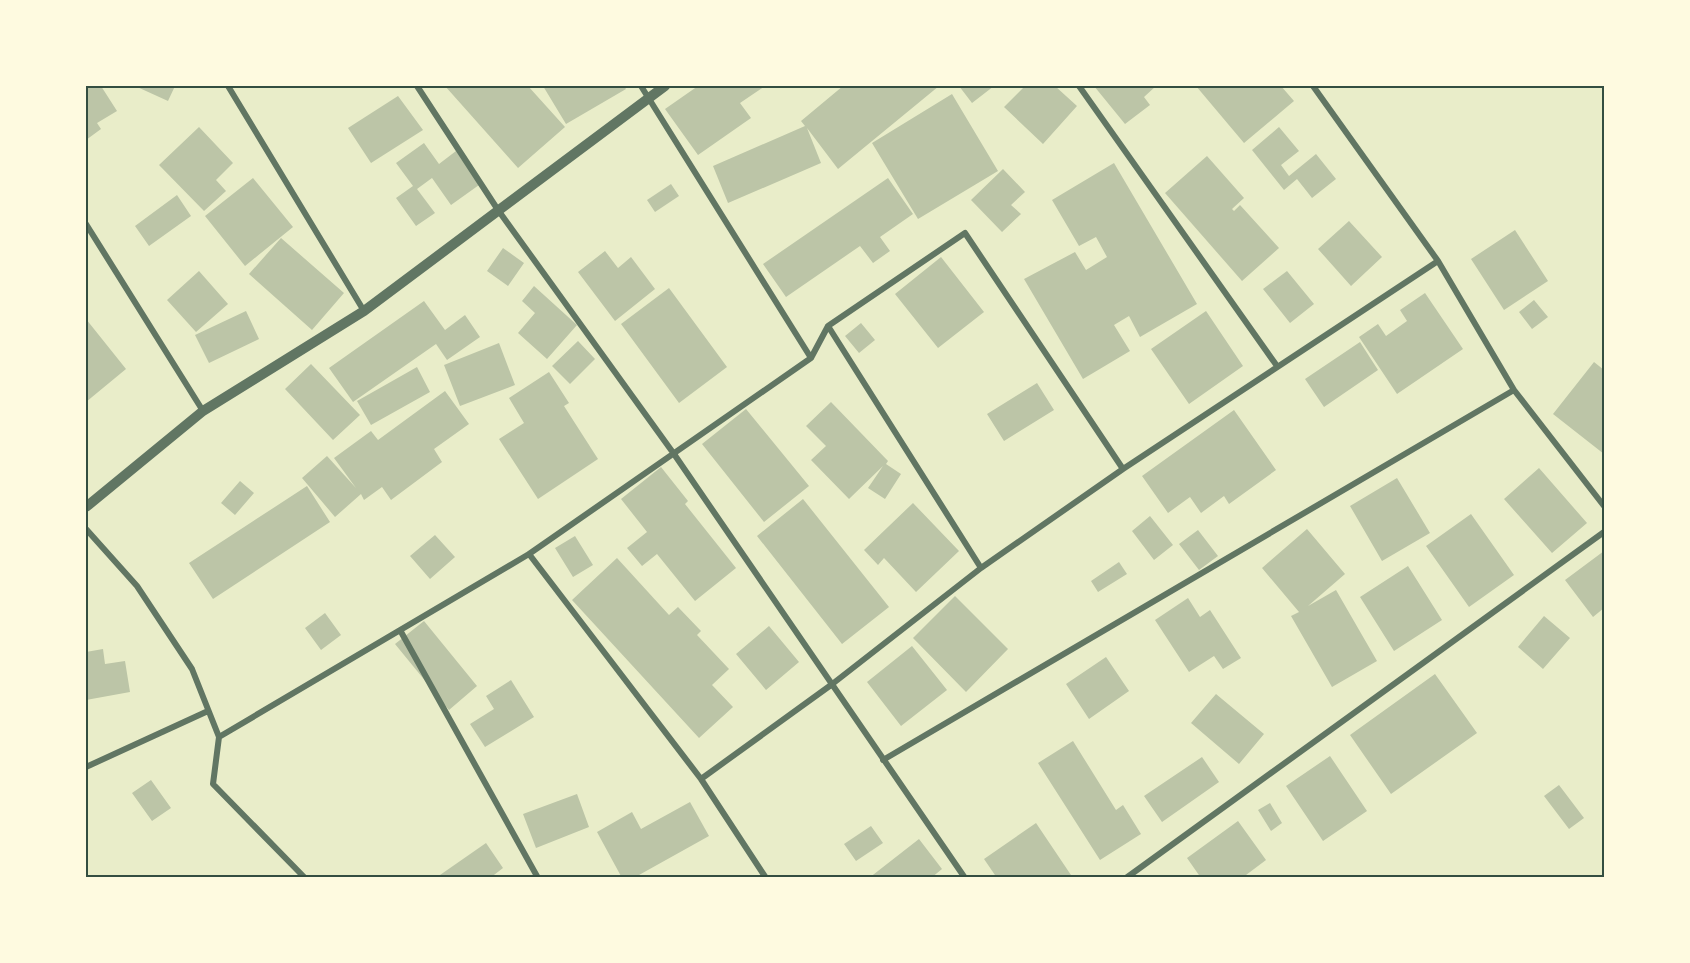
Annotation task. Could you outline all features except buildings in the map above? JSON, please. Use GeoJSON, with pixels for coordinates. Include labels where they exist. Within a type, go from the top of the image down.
{"type":"FeatureCollection","features":[{"type":"Feature","properties":{"kind":"street"},"geometry":{"type":"LineString","coordinates":[[228,86],[364,311]]}},
{"type":"Feature","properties":{"kind":"street"},"geometry":{"type":"LineString","coordinates":[[417,86],[498,210],[674,454],[965,878]]}},
{"type":"Feature","properties":{"kind":"street"},"geometry":{"type":"LineString","coordinates":[[641,86],[811,358]]}},
{"type":"Feature","properties":{"kind":"street"},"geometry":{"type":"LineString","coordinates":[[86,507],[203,411],[364,311],[665,86]]}},
{"type":"Feature","properties":{"kind":"street"},"geometry":{"type":"LineString","coordinates":[[1079,86],[1277,366]]}},
{"type":"Feature","properties":{"kind":"street"},"geometry":{"type":"LineString","coordinates":[[1313,86],[1438,261],[1514,390],[1605,506]]}},
{"type":"Feature","properties":{"kind":"street"},"geometry":{"type":"LineString","coordinates":[[86,224],[203,411]]}},
{"type":"Feature","properties":{"kind":"street"},"geometry":{"type":"LineString","coordinates":[[219,737],[529,554],[811,358],[828,326],[965,233],[1123,469]]}},
{"type":"Feature","properties":{"kind":"street"},"geometry":{"type":"LineString","coordinates":[[700,779],[831,685],[981,568],[1123,469],[1438,261]]}},
{"type":"Feature","properties":{"kind":"street"},"geometry":{"type":"LineString","coordinates":[[828,326],[981,568]]}},
{"type":"Feature","properties":{"kind":"street"},"geometry":{"type":"LineString","coordinates":[[883,760],[1514,390]]}},
{"type":"Feature","properties":{"kind":"street"},"geometry":{"type":"LineString","coordinates":[[86,529],[137,586],[192,669],[219,737],[213,783],[304,878]]}},
{"type":"Feature","properties":{"kind":"street"},"geometry":{"type":"LineString","coordinates":[[1126,878],[1605,532]]}},
{"type":"Feature","properties":{"kind":"street"},"geometry":{"type":"LineString","coordinates":[[529,554],[700,779],[766,878]]}},
{"type":"Feature","properties":{"kind":"street"},"geometry":{"type":"LineString","coordinates":[[400,630],[538,878]]}},
{"type":"Feature","properties":{"kind":"street"},"geometry":{"type":"LineString","coordinates":[[86,767],[208,711]]}}]}
